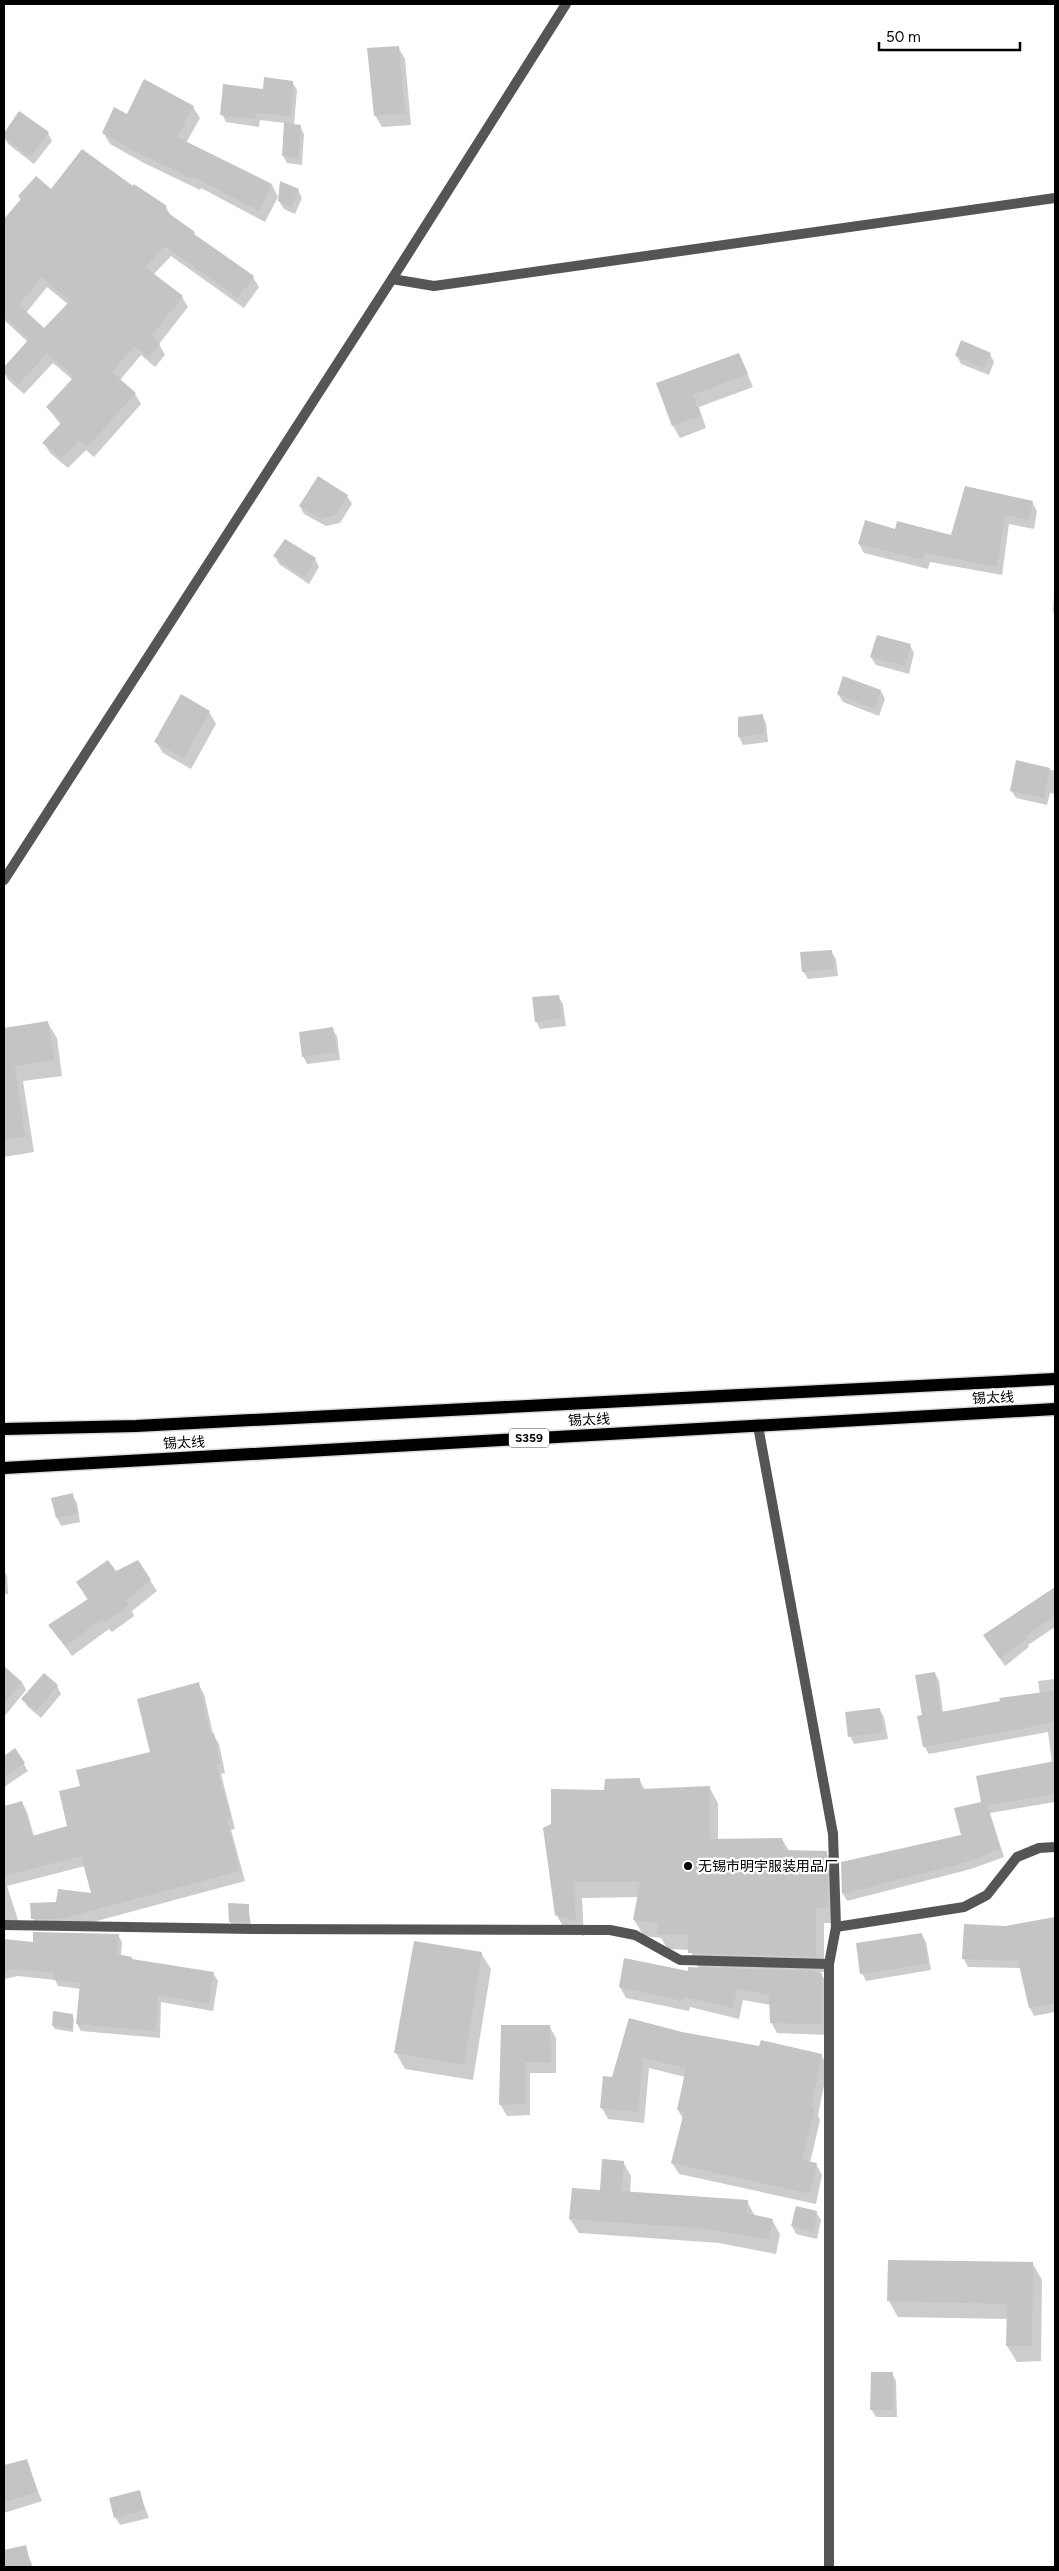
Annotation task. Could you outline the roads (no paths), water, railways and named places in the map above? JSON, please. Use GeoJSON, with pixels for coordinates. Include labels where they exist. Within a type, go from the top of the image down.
{"type":"FeatureCollection","features":[{"type":"Feature","properties":{"kind":"main road","name":"锡太线"},"geometry":{"type":"LineString","coordinates":[[4,1429],[136,1426],[1055,1379]]}},
{"type":"Feature","properties":{"kind":"main road","name":"锡太线"},"geometry":{"type":"LineString","coordinates":[[4,1468],[1055,1409]]}},
{"type":"Feature","properties":{"kind":"street"},"geometry":{"type":"LineString","coordinates":[[4,880],[392,279],[566,4]]}},
{"type":"Feature","properties":{"kind":"street"},"geometry":{"type":"LineString","coordinates":[[392,279],[434,286],[1055,198]]}},
{"type":"Feature","properties":{"kind":"street"},"geometry":{"type":"LineString","coordinates":[[758,1426],[833,1834],[836,1927],[829,1964],[829,2567]]}},
{"type":"Feature","properties":{"kind":"street"},"geometry":{"type":"LineString","coordinates":[[836,1927],[964,1907],[987,1895],[1017,1856],[1039,1848],[1055,1847]]}},
{"type":"Feature","properties":{"kind":"street"},"geometry":{"type":"LineString","coordinates":[[4,1925],[253,1929],[610,1930],[635,1935],[680,1960],[829,1964]]}},
{"type":"Feature","properties":{"kind":"place","name":"无锡市明宇服装用品厂"},"geometry":{"type":"Point","coordinates":[688,1866]}}]}
